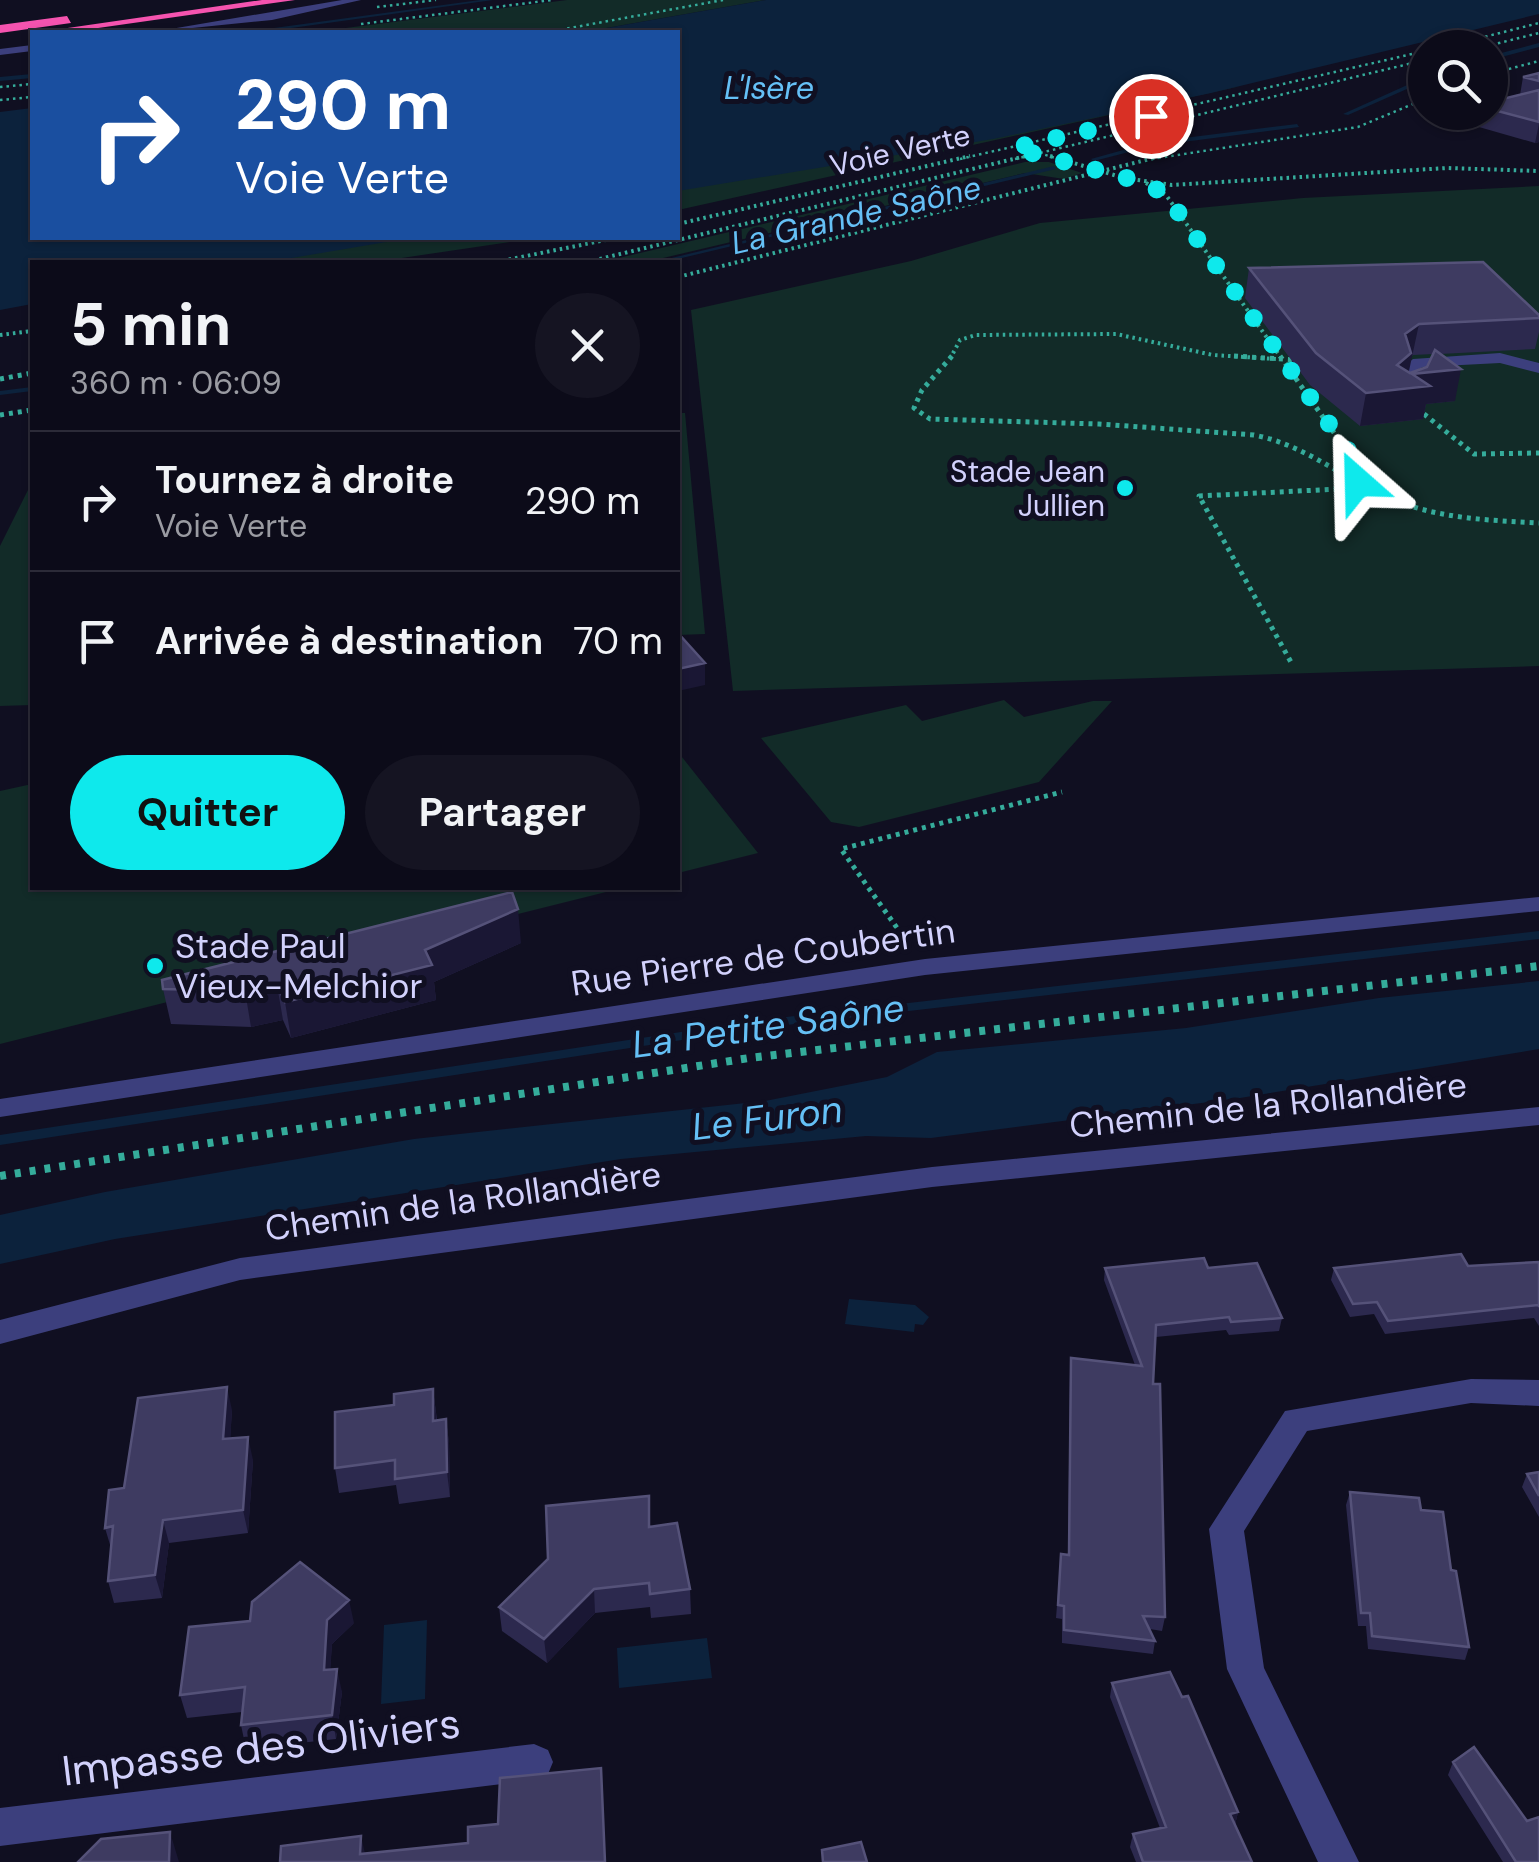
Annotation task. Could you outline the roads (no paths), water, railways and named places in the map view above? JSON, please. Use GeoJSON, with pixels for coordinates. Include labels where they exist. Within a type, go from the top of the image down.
{"type":"FeatureCollection","features":[{"type":"Feature","properties":{"kind":"highway"},"geometry":{"type":"LineString","coordinates":[[0,29],[213,0]]}},
{"type":"Feature","properties":{"kind":"highway"},"geometry":{"type":"LineString","coordinates":[[61,30],[289,0]]}},
{"type":"Feature","properties":{"kind":"highway"},"geometry":{"type":"LineString","coordinates":[[0,38],[30,34]]}},
{"type":"Feature","properties":{"kind":"street"},"geometry":{"type":"LineString","coordinates":[[174,30],[254,20],[356,0]]}},
{"type":"Feature","properties":{"kind":"street"},"geometry":{"type":"LineString","coordinates":[[0,52],[30,48]]}},
{"type":"Feature","properties":{"kind":"street"},"geometry":{"type":"LineString","coordinates":[[1403,397],[1414,393],[1418,386],[1411,367],[1419,362],[1500,358],[1539,368]]}},
{"type":"Feature","properties":{"kind":"street","name":"Rue Pierre de Coubertin"},"geometry":{"type":"LineString","coordinates":[[0,1108],[926,968],[1539,904]]}},
{"type":"Feature","properties":{"kind":"street","name":"Chemin de la Rollandière"},"geometry":{"type":"LineString","coordinates":[[0,1332],[240,1269],[932,1177],[1539,1116]]}},
{"type":"Feature","properties":{"kind":"street"},"geometry":{"type":"LineString","coordinates":[[1339,1862],[1246,1669],[1226,1529],[1297,1420],[1471,1391],[1539,1393]]}},
{"type":"Feature","properties":{"kind":"street","name":"Impasse des Oliviers"},"geometry":{"type":"LineString","coordinates":[[0,1828],[534,1762]]}},
{"type":"Feature","properties":{"kind":"water","name":"L'Isère"},"geometry":{"type":"Polygon","coordinates":[[[766,0],[1539,0],[1539,14],[1473,30],[1408,30],[1408,46],[1211,93],[993,139],[680,191],[680,30],[595,30],[766,0]]]}},
{"type":"Feature","properties":{"kind":"water"},"geometry":{"type":"Polygon","coordinates":[[[30,108],[30,240],[398,240],[280,260],[30,260],[30,304],[0,310],[0,112],[30,108]]]}},
{"type":"Feature","properties":{"kind":"water","name":"Le Furon"},"geometry":{"type":"Polygon","coordinates":[[[1539,981],[1539,1049],[1240,1098],[931,1138],[866,1136],[621,1159],[115,1239],[0,1264],[0,1215],[105,1192],[414,1139],[765,1101],[887,1077],[937,1052],[1186,1028],[1379,998],[1539,981]]]}},
{"type":"Feature","properties":{"kind":"water"},"geometry":{"type":"Polygon","coordinates":[[[849,1299],[915,1305],[929,1317],[923,1325],[915,1324],[914,1332],[845,1324],[849,1299]]]}},
{"type":"Feature","properties":{"kind":"water"},"geometry":{"type":"Polygon","coordinates":[[[427,1620],[425,1699],[381,1704],[384,1625],[427,1620]]]}},
{"type":"Feature","properties":{"kind":"water"},"geometry":{"type":"Polygon","coordinates":[[[707,1638],[712,1678],[619,1688],[617,1648],[707,1638]]]}},
{"type":"Feature","properties":{"kind":"waterway"},"geometry":{"type":"LineString","coordinates":[[277,28],[491,0]]}},
{"type":"Feature","properties":{"kind":"waterway","name":"La Grande Saône"},"geometry":{"type":"LineString","coordinates":[[1508,53],[1539,45]]}},
{"type":"Feature","properties":{"kind":"waterway"},"geometry":{"type":"LineString","coordinates":[[0,79],[30,76]]}},
{"type":"Feature","properties":{"kind":"waterway","name":"La Grande Saône"},"geometry":{"type":"LineString","coordinates":[[1346,114],[1408,87]]}},
{"type":"Feature","properties":{"kind":"waterway","name":"La Grande Saône"},"geometry":{"type":"LineString","coordinates":[[1094,159],[1152,144],[1297,126]]}},
{"type":"Feature","properties":{"kind":"waterway","name":"La Grande Saône"},"geometry":{"type":"LineString","coordinates":[[666,260],[1054,168]]}},
{"type":"Feature","properties":{"kind":"waterway","name":"La Grande Saône"},"geometry":{"type":"LineString","coordinates":[[0,393],[30,389]]}},
{"type":"Feature","properties":{"kind":"waterway","name":"La Petite Saône"},"geometry":{"type":"LineString","coordinates":[[0,1140],[760,1024],[1539,935]]}},
{"type":"Feature","properties":{"kind":"place","name":"Stade Jean Jullien"},"geometry":{"type":"Point","coordinates":[1125,488]}},
{"type":"Feature","properties":{"kind":"place","name":"Stade Paul Vieux-Melchior"},"geometry":{"type":"Point","coordinates":[155,966]}}]}
